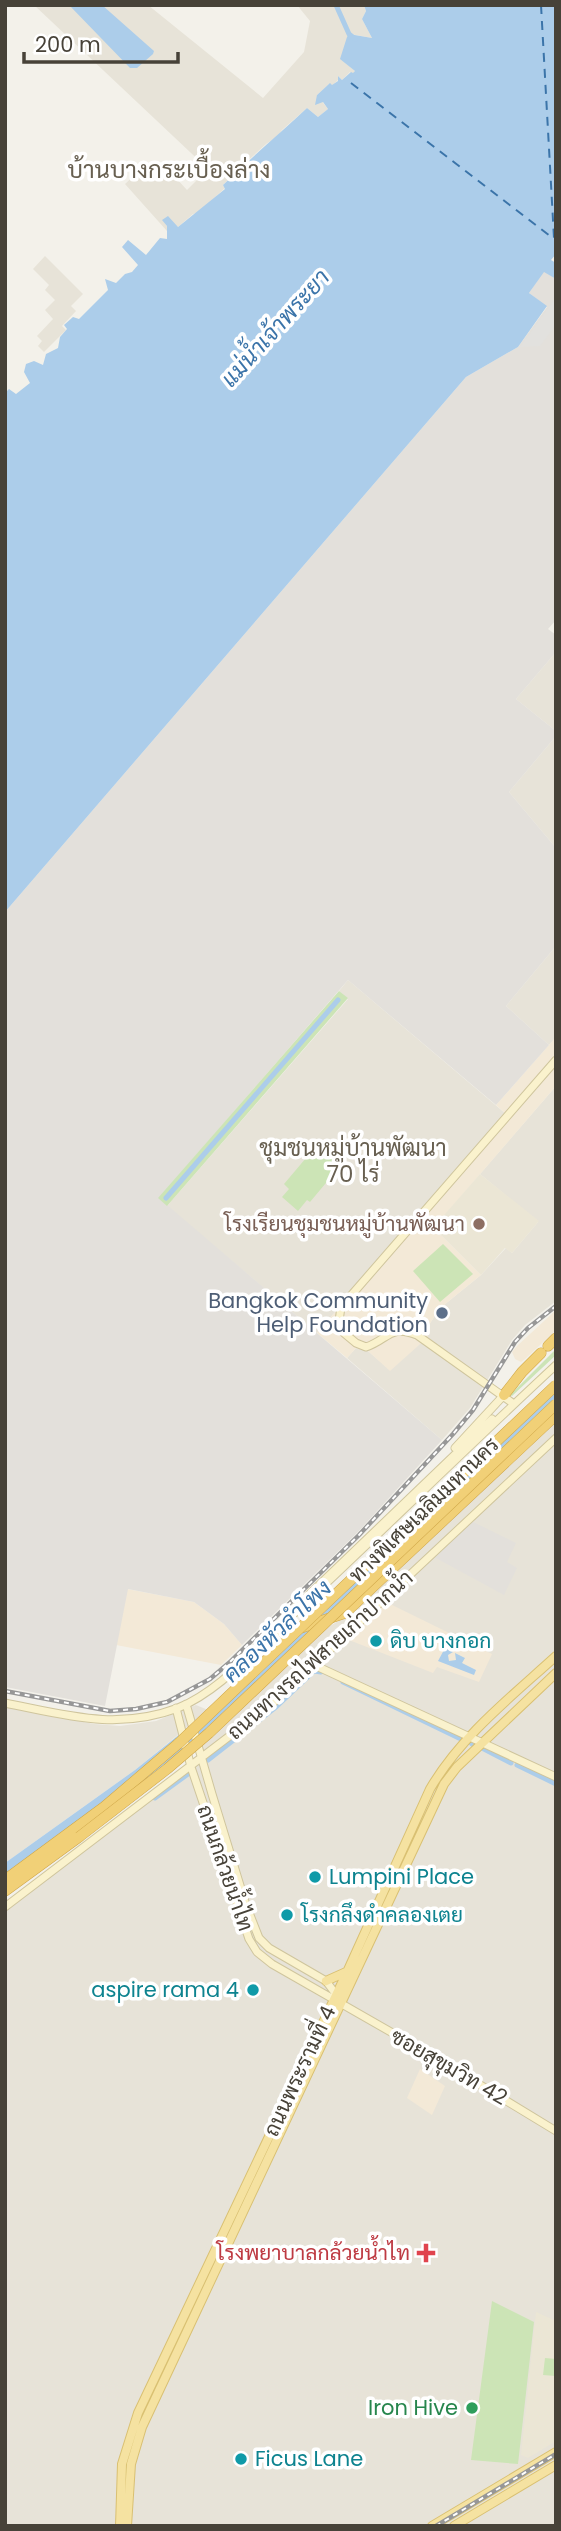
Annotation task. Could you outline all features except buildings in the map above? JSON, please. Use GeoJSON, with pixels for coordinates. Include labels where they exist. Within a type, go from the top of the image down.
{"type":"FeatureCollection","features":[{"type":"Feature","properties":{"kind":"highway"},"geometry":{"type":"LineString","coordinates":[[510,1400],[522,1372],[548,1346]]}},
{"type":"Feature","properties":{"kind":"highway","name":"ทางพิเศษเฉลิมมหานคร"},"geometry":{"type":"LineString","coordinates":[[5,1880],[104,1807],[195,1729],[556,1385]]}},
{"type":"Feature","properties":{"kind":"highway","name":"ทางพิเศษเฉลิมมหานคร"},"geometry":{"type":"LineString","coordinates":[[5,1891],[113,1812],[209,1733],[556,1404]]}},
{"type":"Feature","properties":{"kind":"highway"},"geometry":{"type":"LineString","coordinates":[[278,1635],[345,1613],[556,1415]]}},
{"type":"Feature","properties":{"kind":"main road"},"geometry":{"type":"LineString","coordinates":[[510,1400],[410,1332],[395,1331],[371,1346],[362,1347],[338,1328],[340,1312],[341,1307],[556,1060]]}},
{"type":"Feature","properties":{"kind":"main road"},"geometry":{"type":"LineString","coordinates":[[278,1635],[288,1615],[556,1358]]}},
{"type":"Feature","properties":{"kind":"main road"},"geometry":{"type":"LineString","coordinates":[[5,1703],[108,1721],[178,1712],[278,1635],[510,1400],[556,1364]]}},
{"type":"Feature","properties":{"kind":"main road","name":"ถนนทางรถไฟสายเก่าปากน้ำ"},"geometry":{"type":"LineString","coordinates":[[5,1907],[273,1703],[556,1438]]}},
{"type":"Feature","properties":{"kind":"main road","name":"ถนนพระรามที่ 4"},"geometry":{"type":"LineString","coordinates":[[120,2526],[120,2475],[132,2428],[348,1970],[430,1789],[445,1764],[469,1738],[556,1656]]}},
{"type":"Feature","properties":{"kind":"main road"},"geometry":{"type":"LineString","coordinates":[[314,1665],[556,1777]]}},
{"type":"Feature","properties":{"kind":"main road","name":"ถนนพระรามที่ 4"},"geometry":{"type":"LineString","coordinates":[[127,2526],[129,2475],[137,2440],[444,1784],[457,1767],[556,1673]]}},
{"type":"Feature","properties":{"kind":"main road","name":"ถนนกล้วยน้ำไท"},"geometry":{"type":"LineString","coordinates":[[187,1706],[246,1905],[259,1938],[269,1948],[326,1981],[342,2005]]}},
{"type":"Feature","properties":{"kind":"main road","name":"ถนนกล้วยน้ำไท"},"geometry":{"type":"LineString","coordinates":[[178,1712],[191,1767],[250,1942],[272,1964],[335,1996]]}},
{"type":"Feature","properties":{"kind":"main road"},"geometry":{"type":"LineString","coordinates":[[250,1942],[259,1938]]}},
{"type":"Feature","properties":{"kind":"main road"},"geometry":{"type":"LineString","coordinates":[[326,1981],[348,1970]]}},
{"type":"Feature","properties":{"kind":"main road","name":"ซอยสุขุมวิท 42"},"geometry":{"type":"LineString","coordinates":[[342,2005],[556,2131]]}},
{"type":"Feature","properties":{"kind":"main road"},"geometry":{"type":"LineString","coordinates":[[251,2172],[261,2177]]}},
{"type":"Feature","properties":{"kind":"main road"},"geometry":{"type":"LineString","coordinates":[[432,2526],[556,2452]]}},
{"type":"Feature","properties":{"kind":"main road"},"geometry":{"type":"LineString","coordinates":[[454,2526],[556,2465]]}},
{"type":"Feature","properties":{"kind":"shaded area"},"geometry":{"type":"Polygon","coordinates":[[[34,5],[148,5],[263,98],[304,52],[310,21],[297,5],[364,5],[366,11],[362,19],[372,38],[350,34],[346,63],[355,71],[342,80],[338,76],[332,86],[329,84],[317,95],[328,109],[318,117],[307,108],[239,169],[223,185],[225,188],[198,213],[178,227],[163,220],[167,231],[125,184],[140,170],[164,165],[187,190],[208,169],[34,5]]]}},
{"type":"Feature","properties":{"kind":"shaded area"},"geometry":{"type":"Polygon","coordinates":[[[45,256],[83,294],[71,306],[76,311],[62,326],[66,330],[44,352],[38,346],[42,341],[37,336],[53,319],[45,310],[55,300],[45,290],[49,285],[33,269],[45,256]]]}},
{"type":"Feature","properties":{"kind":"shaded area"},"geometry":{"type":"Polygon","coordinates":[[[544,271],[556,279],[556,620],[548,629],[556,635],[556,652],[516,699],[556,731],[556,736],[509,792],[556,848],[556,946],[506,1006],[549,1045],[496,1105],[348,980],[159,1198],[442,1440],[357,1533],[242,1645],[224,1624],[194,1602],[128,1589],[105,1706],[5,1687],[5,912],[466,377],[518,347],[547,307],[529,293],[544,271]]]}},
{"type":"Feature","properties":{"kind":"shaded area"},"geometry":{"type":"Polygon","coordinates":[[[554,300],[556,325],[540,346],[520,347],[554,300]]]}},
{"type":"Feature","properties":{"kind":"shaded area"},"geometry":{"type":"Polygon","coordinates":[[[556,652],[556,731],[516,699],[556,652]]]}},
{"type":"Feature","properties":{"kind":"shaded area"},"geometry":{"type":"Polygon","coordinates":[[[556,736],[556,848],[509,792],[556,736]]]}},
{"type":"Feature","properties":{"kind":"shaded area"},"geometry":{"type":"Polygon","coordinates":[[[556,946],[556,1037],[549,1045],[506,1006],[556,946]]]}},
{"type":"Feature","properties":{"kind":"shaded area"},"geometry":{"type":"Polygon","coordinates":[[[348,980],[506,1114],[317,1333],[167,1206],[348,999],[339,991],[348,980]]]}},
{"type":"Feature","properties":{"kind":"shaded area"},"geometry":{"type":"Polygon","coordinates":[[[556,1037],[556,1086],[438,1223],[425,1229],[442,1236],[481,1275],[439,1309],[429,1325],[428,1337],[390,1371],[368,1351],[356,1348],[347,1358],[317,1333],[506,1114],[496,1105],[556,1037]]]}},
{"type":"Feature","properties":{"kind":"shaded area"},"geometry":{"type":"Polygon","coordinates":[[[556,1086],[556,1301],[525,1325],[512,1340],[470,1408],[442,1440],[347,1358],[356,1348],[368,1351],[390,1370],[429,1325],[439,1309],[481,1275],[506,1248],[512,1253],[538,1222],[480,1174],[556,1086]]]}},
{"type":"Feature","properties":{"kind":"shaded area","name":"โรงเรียนชุมชนหมู่บ้านพัฒนา"},"geometry":{"type":"Polygon","coordinates":[[[480,1174],[539,1221],[512,1253],[505,1248],[481,1275],[442,1236],[420,1225],[429,1216],[438,1222],[480,1174]]]}},
{"type":"Feature","properties":{"kind":"shaded area"},"geometry":{"type":"Polygon","coordinates":[[[556,1310],[556,1330],[521,1362],[515,1359],[512,1352],[556,1310]]]}},
{"type":"Feature","properties":{"kind":"shaded area"},"geometry":{"type":"Polygon","coordinates":[[[556,1415],[556,2526],[5,2526],[5,1909],[205,1758],[200,1746],[328,1627],[351,1614],[556,1415]]]}},
{"type":"Feature","properties":{"kind":"shaded area"},"geometry":{"type":"Polygon","coordinates":[[[471,1521],[516,1543],[507,1562],[517,1568],[504,1595],[434,1557],[471,1521]]]}},
{"type":"Feature","properties":{"kind":"shaded area"},"geometry":{"type":"Polygon","coordinates":[[[127,1589],[194,1602],[224,1624],[242,1645],[221,1665],[116,1645],[127,1589]]]}},
{"type":"Feature","properties":{"kind":"shaded area","name":"ดิบ บางกอก"},"geometry":{"type":"Polygon","coordinates":[[[386,1602],[492,1654],[479,1682],[437,1667],[433,1673],[349,1640],[386,1602]]]}},
{"type":"Feature","properties":{"kind":"shaded area"},"geometry":{"type":"Polygon","coordinates":[[[196,1705],[208,1710],[135,1770],[5,1863],[5,1707],[94,1724],[120,1726],[156,1721],[196,1705]]]}},
{"type":"Feature","properties":{"kind":"shaded area"},"geometry":{"type":"Polygon","coordinates":[[[420,2069],[445,2086],[432,2115],[407,2098],[420,2069]]]}},
{"type":"Feature","properties":{"kind":"shaded area"},"geometry":{"type":"Polygon","coordinates":[[[536,2312],[556,2321],[556,2441],[528,2458],[521,2455],[536,2312]]]}},
{"type":"Feature","properties":{"kind":"green space"},"geometry":{"type":"Polygon","coordinates":[[[339,991],[348,998],[167,1206],[158,1198],[339,991]]]}},
{"type":"Feature","properties":{"kind":"green space"},"geometry":{"type":"Polygon","coordinates":[[[317,1145],[341,1165],[310,1202],[307,1200],[298,1211],[282,1197],[289,1189],[284,1184],[317,1145]]]}},
{"type":"Feature","properties":{"kind":"green space"},"geometry":{"type":"Polygon","coordinates":[[[443,1244],[473,1274],[440,1302],[413,1271],[443,1244]]]}},
{"type":"Feature","properties":{"kind":"green space"},"geometry":{"type":"Polygon","coordinates":[[[556,1349],[556,1355],[510,1395],[556,1349]]]}},
{"type":"Feature","properties":{"kind":"green space"},"geometry":{"type":"Polygon","coordinates":[[[492,2301],[534,2322],[518,2464],[471,2460],[492,2301]]]}},
{"type":"Feature","properties":{"kind":"green space"},"geometry":{"type":"Polygon","coordinates":[[[545,2358],[556,2359],[556,2376],[543,2375],[545,2358]]]}},
{"type":"Feature","properties":{"kind":"water"},"geometry":{"type":"Polygon","coordinates":[[[69,5],[102,5],[154,51],[153,54],[137,68],[130,68],[69,5]]]}},
{"type":"Feature","properties":{"kind":"water","name":"แม่น้ำเจ้าพระยา"},"geometry":{"type":"Polygon","coordinates":[[[364,5],[556,5],[556,254],[551,260],[556,263],[556,279],[544,272],[529,293],[547,306],[518,347],[466,377],[5,912],[5,393],[9,389],[16,394],[30,383],[24,372],[26,364],[34,361],[43,365],[46,354],[58,348],[60,337],[67,329],[64,325],[73,317],[79,319],[108,290],[105,279],[116,283],[138,265],[122,247],[128,240],[146,255],[160,238],[167,239],[167,226],[162,220],[168,216],[178,227],[225,189],[223,185],[307,108],[318,117],[328,109],[323,102],[315,105],[317,95],[330,83],[332,85],[338,81],[338,76],[342,80],[355,71],[340,59],[347,37],[349,34],[372,38],[362,19],[366,11],[364,5]]]}},
{"type":"Feature","properties":{"kind":"water"},"geometry":{"type":"Polygon","coordinates":[[[556,1382],[556,1412],[200,1746],[5,1895],[5,1863],[135,1770],[201,1717],[513,1419],[556,1382]]]}},
{"type":"Feature","properties":{"kind":"water"},"geometry":{"type":"Polygon","coordinates":[[[445,1648],[453,1652],[448,1655],[449,1661],[456,1660],[455,1653],[465,1658],[462,1663],[476,1670],[474,1675],[438,1661],[445,1648]]]}},
{"type":"Feature","properties":{"kind":"waterway"},"geometry":{"type":"LineString","coordinates":[[336,5],[349,34],[355,39]]}},
{"type":"Feature","properties":{"kind":"waterway"},"geometry":{"type":"LineString","coordinates":[[166,1198],[338,1000]]}},
{"type":"Feature","properties":{"kind":"waterway"},"geometry":{"type":"LineString","coordinates":[[208,1760],[276,1707],[314,1671],[321,1672]]}},
{"type":"Feature","properties":{"kind":"waterway"},"geometry":{"type":"LineString","coordinates":[[343,1682],[463,1740]]}},
{"type":"Feature","properties":{"kind":"waterway"},"geometry":{"type":"LineString","coordinates":[[482,1748],[511,1763]]}},
{"type":"Feature","properties":{"kind":"waterway"},"geometry":{"type":"LineString","coordinates":[[517,1765],[556,1784]]}},
{"type":"Feature","properties":{"kind":"waterway"},"geometry":{"type":"LineString","coordinates":[[153,1797],[188,1774]]}},
{"type":"Feature","properties":{"kind":"ferry route"},"geometry":{"type":"LineString","coordinates":[[541,5],[554,238]]}},
{"type":"Feature","properties":{"kind":"ferry route"},"geometry":{"type":"LineString","coordinates":[[351,83],[554,239]]}},
{"type":"Feature","properties":{"kind":"railway"},"geometry":{"type":"LineString","coordinates":[[5,1691],[110,1711],[167,1702],[210,1679],[359,1535],[453,1434],[473,1410],[515,1342],[556,1306]]}},
{"type":"Feature","properties":{"kind":"railway"},"geometry":{"type":"LineString","coordinates":[[436,2526],[556,2454]]}},
{"type":"Feature","properties":{"kind":"place","name":"โรงเรียนชุมชนหมู่บ้านพัฒนา"},"geometry":{"type":"Point","coordinates":[479,1224]}},
{"type":"Feature","properties":{"kind":"place","name":"Bangkok Community Help Foundation"},"geometry":{"type":"Point","coordinates":[442,1313]}},
{"type":"Feature","properties":{"kind":"place","name":"ดิบ บางกอก"},"geometry":{"type":"Point","coordinates":[376,1641]}},
{"type":"Feature","properties":{"kind":"place","name":"Lumpini Place"},"geometry":{"type":"Point","coordinates":[315,1877]}},
{"type":"Feature","properties":{"kind":"place","name":"โรงกลึงดำคลองเตย"},"geometry":{"type":"Point","coordinates":[287,1915]}},
{"type":"Feature","properties":{"kind":"place","name":"aspire rama 4"},"geometry":{"type":"Point","coordinates":[253,1990]}},
{"type":"Feature","properties":{"kind":"place","name":"โรงพยาบาลกล้วยน้ำไท"},"geometry":{"type":"Point","coordinates":[426,2253]}},
{"type":"Feature","properties":{"kind":"place","name":"Iron Hive"},"geometry":{"type":"Point","coordinates":[472,2408]}},
{"type":"Feature","properties":{"kind":"place","name":"Ficus Lane"},"geometry":{"type":"Point","coordinates":[241,2459]}},
{"type":"Feature","properties":{"kind":"district","name":"บ้านบางกระเบื้องล่าง"},"geometry":{"type":"Point","coordinates":[169,170]}},
{"type":"Feature","properties":{"kind":"district","name":"ชุมชนหมู่บ้านพัฒนา 70 ไร่"},"geometry":{"type":"Point","coordinates":[353,1161]}},
{"type":"Feature","properties":{"kind":"water label","name":"คลองหัวลำโพง"},"geometry":{"type":"Point","coordinates":[277,1631]}}]}
